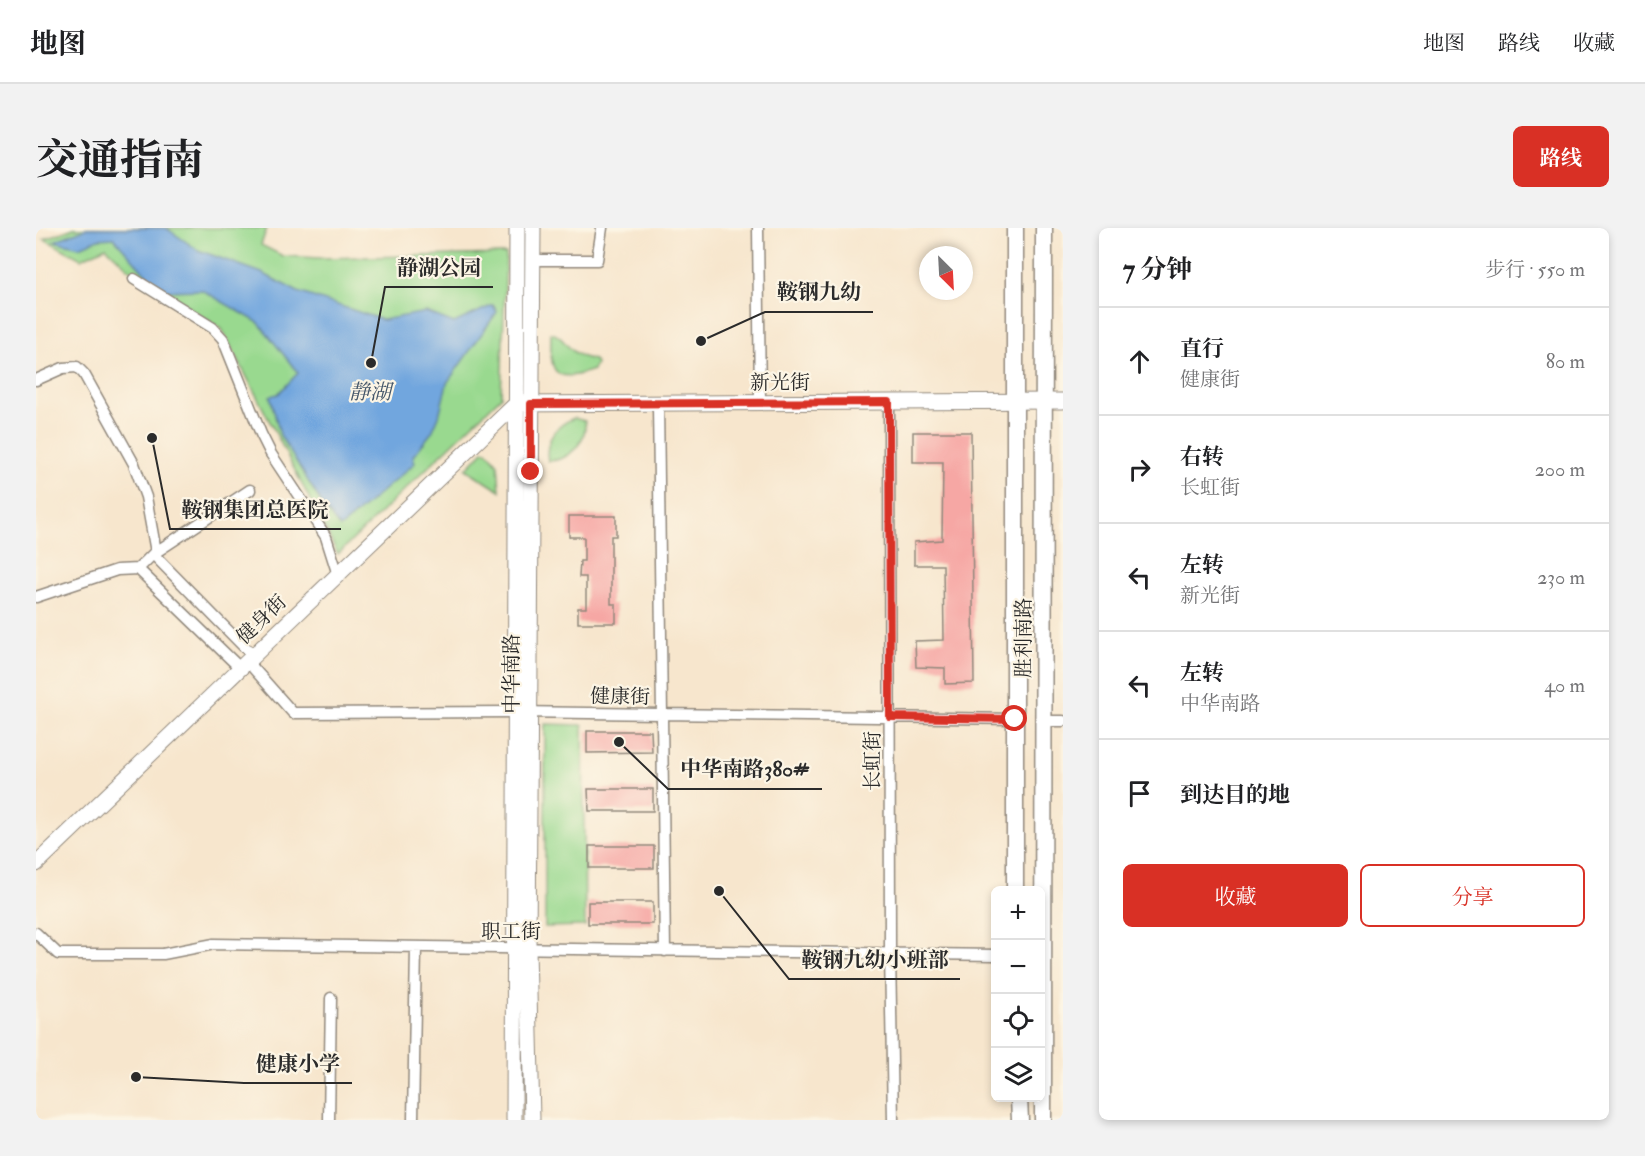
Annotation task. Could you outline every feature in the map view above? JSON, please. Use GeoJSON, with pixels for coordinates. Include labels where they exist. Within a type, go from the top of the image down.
{"type":"FeatureCollection","features":[{"type":"Feature","properties":{"kind":"main road"},"geometry":{"type":"LineString","coordinates":[[517,228],[523,404]]}},
{"type":"Feature","properties":{"kind":"main road","name":"中华南路"},"geometry":{"type":"LineString","coordinates":[[514,1120],[521,950],[524,712],[523,404],[533,260],[533,228]]}},
{"type":"Feature","properties":{"kind":"main road","name":"胜利南路"},"geometry":{"type":"LineString","coordinates":[[1015,886],[1016,228]]}},
{"type":"Feature","properties":{"kind":"main road","name":"胜利南路"},"geometry":{"type":"LineString","coordinates":[[1043,1120],[1044,228]]}},
{"type":"Feature","properties":{"kind":"main road","name":"新光街"},"geometry":{"type":"LineString","coordinates":[[523,404],[1063,401]]}},
{"type":"Feature","properties":{"kind":"main road","name":"中华南路"},"geometry":{"type":"LineString","coordinates":[[523,404],[516,447],[524,712]]}},
{"type":"Feature","properties":{"kind":"main road","name":"健身街"},"geometry":{"type":"LineString","coordinates":[[36,864],[338,575],[523,404]]}},
{"type":"Feature","properties":{"kind":"main road","name":"中华南路"},"geometry":{"type":"LineString","coordinates":[[521,950],[532,1120]]}},
{"type":"Feature","properties":{"kind":"main road"},"geometry":{"type":"LineString","coordinates":[[1019,1102],[1020,1120]]}},
{"type":"Feature","properties":{"kind":"street"},"geometry":{"type":"LineString","coordinates":[[533,260],[597,260],[602,228]]}},
{"type":"Feature","properties":{"kind":"street"},"geometry":{"type":"LineString","coordinates":[[758,228],[760,403]]}},
{"type":"Feature","properties":{"kind":"street"},"geometry":{"type":"LineString","coordinates":[[134,279],[213,328],[223,339],[261,434],[271,454],[326,537],[338,575]]}},
{"type":"Feature","properties":{"kind":"street"},"geometry":{"type":"LineString","coordinates":[[36,380],[63,368],[76,367],[84,374],[134,464],[146,497],[154,553],[247,662]]}},
{"type":"Feature","properties":{"kind":"street","name":"长虹街"},"geometry":{"type":"LineString","coordinates":[[889,402],[890,953],[893,1120]]}},
{"type":"Feature","properties":{"kind":"street"},"geometry":{"type":"LineString","coordinates":[[658,404],[665,951]]}},
{"type":"Feature","properties":{"kind":"street"},"geometry":{"type":"LineString","coordinates":[[36,597],[117,570],[138,568],[154,553],[250,490]]}},
{"type":"Feature","properties":{"kind":"street"},"geometry":{"type":"LineString","coordinates":[[138,568],[247,662]]}},
{"type":"Feature","properties":{"kind":"street","name":"健康街"},"geometry":{"type":"LineString","coordinates":[[247,662],[293,713],[524,712],[1015,719]]}},
{"type":"Feature","properties":{"kind":"street"},"geometry":{"type":"LineString","coordinates":[[1044,721],[1063,721]]}},
{"type":"Feature","properties":{"kind":"street","name":"职工街"},"geometry":{"type":"LineString","coordinates":[[36,933],[58,954],[163,954],[214,944],[521,950],[991,954]]}},
{"type":"Feature","properties":{"kind":"street"},"geometry":{"type":"LineString","coordinates":[[413,1120],[416,948]]}},
{"type":"Feature","properties":{"kind":"street"},"geometry":{"type":"LineString","coordinates":[[329,1120],[331,998]]}},
{"type":"Feature","properties":{"kind":"green space"},"geometry":{"type":"Polygon","coordinates":[[[74,228],[267,228],[261,245],[283,256],[320,258],[506,254],[501,397],[338,554],[222,329],[131,271],[106,247],[81,259],[44,239],[74,228]]]}},
{"type":"Feature","properties":{"kind":"green space"},"geometry":{"type":"Polygon","coordinates":[[[551,333],[578,354],[594,360],[596,364],[593,370],[569,376],[561,375],[556,371],[551,356],[551,333]]]}},
{"type":"Feature","properties":{"kind":"green space"},"geometry":{"type":"Polygon","coordinates":[[[574,418],[585,421],[580,443],[563,458],[548,461],[548,447],[553,435],[557,429],[574,418]]]}},
{"type":"Feature","properties":{"kind":"green space"},"geometry":{"type":"Polygon","coordinates":[[[483,451],[487,451],[498,464],[500,491],[466,469],[483,451]]]}},
{"type":"Feature","properties":{"kind":"green space"},"geometry":{"type":"Polygon","coordinates":[[[545,724],[583,725],[585,926],[545,927],[545,724]]]}},
{"type":"Feature","properties":{"kind":"water","name":"静湖"},"geometry":{"type":"Polygon","coordinates":[[[87,228],[166,228],[198,250],[262,273],[298,292],[383,320],[426,312],[454,323],[493,305],[497,312],[447,383],[439,416],[432,432],[413,456],[415,463],[340,528],[324,507],[280,435],[270,396],[278,394],[298,373],[259,323],[202,290],[161,291],[114,238],[98,239],[80,247],[54,241],[87,228]]]}},
{"type":"Feature","properties":{"kind":"building"},"geometry":{"type":"Polygon","coordinates":[[[913,432],[971,432],[974,683],[945,684],[945,668],[916,667],[915,641],[944,640],[943,565],[914,565],[914,542],[942,540],[943,462],[913,462],[913,432]]]}},
{"type":"Feature","properties":{"kind":"building"},"geometry":{"type":"Polygon","coordinates":[[[569,516],[616,516],[616,536],[611,536],[611,604],[616,604],[616,623],[578,623],[578,608],[586,608],[586,577],[579,577],[580,561],[584,561],[584,537],[569,537],[569,516]]]}},
{"type":"Feature","properties":{"kind":"building"},"geometry":{"type":"Polygon","coordinates":[[[587,731],[651,731],[652,752],[587,753],[587,731]]]}},
{"type":"Feature","properties":{"kind":"building"},"geometry":{"type":"Polygon","coordinates":[[[588,789],[653,789],[653,811],[589,811],[588,789]]]}},
{"type":"Feature","properties":{"kind":"building"},"geometry":{"type":"Polygon","coordinates":[[[589,846],[654,846],[654,868],[589,868],[589,846]]]}},
{"type":"Feature","properties":{"kind":"building"},"geometry":{"type":"Polygon","coordinates":[[[588,902],[653,902],[653,924],[588,924],[588,902]]]}},
{"type":"Feature","properties":{"kind":"place","name":"鞍钢九幼"},"geometry":{"type":"Point","coordinates":[701,341]}},
{"type":"Feature","properties":{"kind":"place","name":"静湖公园"},"geometry":{"type":"Point","coordinates":[371,363]}},
{"type":"Feature","properties":{"kind":"place","name":"鞍钢集团总医院"},"geometry":{"type":"Point","coordinates":[152,438]}},
{"type":"Feature","properties":{"kind":"place","name":"中华南路380#"},"geometry":{"type":"Point","coordinates":[619,742]}},
{"type":"Feature","properties":{"kind":"place","name":"鞍钢九幼小班部"},"geometry":{"type":"Point","coordinates":[719,891]}},
{"type":"Feature","properties":{"kind":"place","name":"健康小学"},"geometry":{"type":"Point","coordinates":[136,1077]}},
{"type":"Feature","properties":{"kind":"route"},"geometry":{"type":"LineString","coordinates":[[531,472],[531,404],[889,402],[890,717],[1015,719]]}}]}
